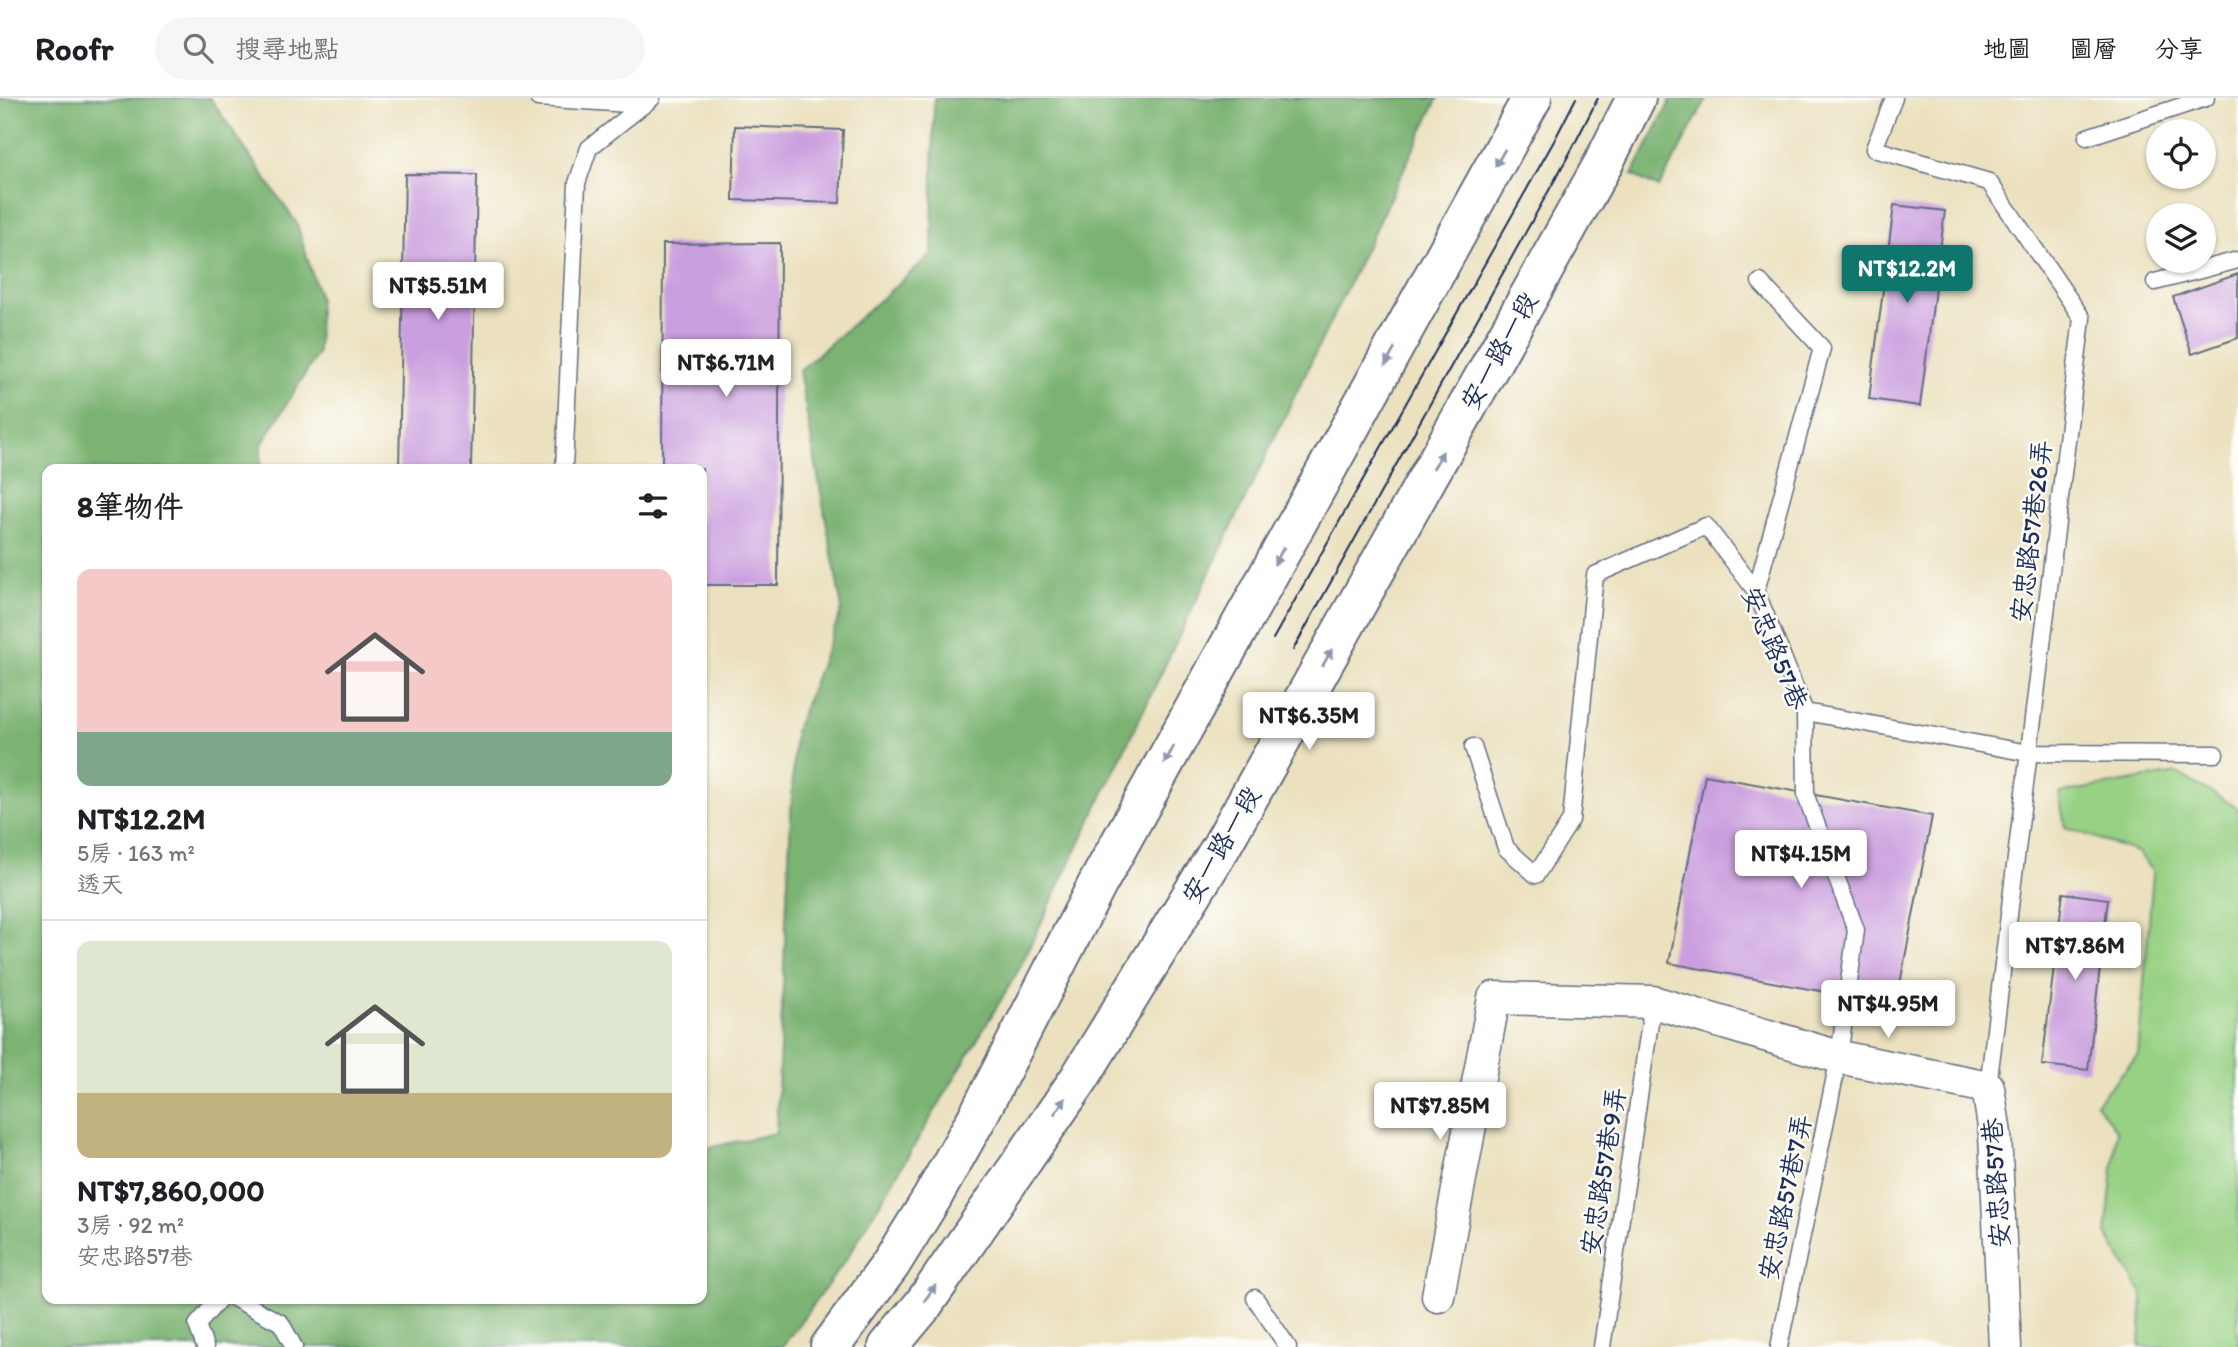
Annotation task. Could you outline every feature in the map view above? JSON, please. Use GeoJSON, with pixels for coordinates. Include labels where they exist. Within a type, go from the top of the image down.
{"type":"FeatureCollection","features":[{"type":"Feature","properties":{"kind":"street"},"geometry":{"type":"LineString","coordinates":[[850,1339],[978,1116],[1098,883],[1532,98]]}},
{"type":"Feature","properties":{"kind":"street","name":"安一路一段"},"geometry":{"type":"LineString","coordinates":[[888,1347],[922,1305],[1079,1079],[1222,847],[1603,164],[1636,98]]}},
{"type":"Feature","properties":{"kind":"street","name":"安忠路57巷"},"geometry":{"type":"LineString","coordinates":[[1438,1296],[1494,998],[1653,1002],[1839,1057],[1988,1087],[1994,1133],[2005,1347]]}},
{"type":"Feature","properties":{"kind":"lane"},"geometry":{"type":"LineString","coordinates":[[538,98],[648,101]]}},
{"type":"Feature","properties":{"kind":"lane","name":"安忠路57巷26弄"},"geometry":{"type":"LineString","coordinates":[[1894,98],[1874,149],[1989,182],[2082,318],[1988,1087]]}},
{"type":"Feature","properties":{"kind":"lane"},"geometry":{"type":"LineString","coordinates":[[2087,136],[2206,98]]}},
{"type":"Feature","properties":{"kind":"lane"},"geometry":{"type":"LineString","coordinates":[[564,464],[577,183],[589,148],[648,101]]}},
{"type":"Feature","properties":{"kind":"lane"},"geometry":{"type":"LineString","coordinates":[[2155,282],[2238,260]]}},
{"type":"Feature","properties":{"kind":"lane"},"geometry":{"type":"LineString","coordinates":[[1756,591],[1822,348],[1760,282]]}},
{"type":"Feature","properties":{"kind":"lane","name":"安忠路57巷"},"geometry":{"type":"LineString","coordinates":[[1473,747],[1506,848],[1536,875],[1571,820],[1595,575],[1706,526],[1756,591],[1805,712],[1806,796],[1856,930],[1839,1057]]}},
{"type":"Feature","properties":{"kind":"lane"},"geometry":{"type":"LineString","coordinates":[[1805,712],[2029,752],[2215,754]]}},
{"type":"Feature","properties":{"kind":"lane","name":"安忠路57巷9弄"},"geometry":{"type":"LineString","coordinates":[[1602,1347],[1653,1002]]}},
{"type":"Feature","properties":{"kind":"lane","name":"安忠路57巷7弄"},"geometry":{"type":"LineString","coordinates":[[1779,1347],[1839,1057]]}},
{"type":"Feature","properties":{"kind":"lane"},"geometry":{"type":"LineString","coordinates":[[1255,1298],[1289,1347]]}},
{"type":"Feature","properties":{"kind":"lane"},"geometry":{"type":"LineString","coordinates":[[205,1347],[197,1325],[215,1304]]}},
{"type":"Feature","properties":{"kind":"lane"},"geometry":{"type":"LineString","coordinates":[[245,1304],[281,1323],[294,1347]]}},
{"type":"Feature","properties":{"kind":"green space"},"geometry":{"type":"Polygon","coordinates":[[[0,98],[210,98],[297,224],[319,297],[318,353],[261,446],[261,464],[42,464],[42,1304],[707,1304],[707,1148],[776,1133],[795,731],[842,609],[799,371],[932,254],[934,98],[1438,98],[1018,971],[848,1257],[782,1347],[0,1347],[0,98]]]}},
{"type":"Feature","properties":{"kind":"green space"},"geometry":{"type":"Polygon","coordinates":[[[1672,98],[1707,98],[1659,188],[1632,175],[1672,98]]]}},
{"type":"Feature","properties":{"kind":"green space"},"geometry":{"type":"Polygon","coordinates":[[[2177,773],[2238,808],[2238,1347],[2140,1347],[2143,1295],[2106,1234],[2117,1131],[2096,1103],[2138,1055],[2153,873],[2139,853],[2065,827],[2059,793],[2177,773]]]}},
{"type":"Feature","properties":{"kind":"building"},"geometry":{"type":"Polygon","coordinates":[[[735,126],[843,130],[840,203],[733,200],[735,126]]]}},
{"type":"Feature","properties":{"kind":"building"},"geometry":{"type":"Polygon","coordinates":[[[405,174],[477,175],[471,464],[399,464],[405,174]]]}},
{"type":"Feature","properties":{"kind":"building"},"geometry":{"type":"Polygon","coordinates":[[[1894,205],[1945,211],[1920,406],[1869,399],[1894,205]]]}},
{"type":"Feature","properties":{"kind":"building"},"geometry":{"type":"Polygon","coordinates":[[[780,243],[778,585],[707,585],[707,464],[662,464],[663,244],[780,243]]]}},
{"type":"Feature","properties":{"kind":"building"},"geometry":{"type":"Polygon","coordinates":[[[2238,274],[2238,338],[2192,354],[2173,297],[2238,274]]]}},
{"type":"Feature","properties":{"kind":"building"},"geometry":{"type":"Polygon","coordinates":[[[1705,775],[1932,816],[1896,1005],[1669,963],[1705,775]]]}},
{"type":"Feature","properties":{"kind":"building"},"geometry":{"type":"Polygon","coordinates":[[[2063,893],[2108,899],[2088,1070],[2042,1065],[2063,893]]]}},
{"type":"Feature","properties":{"kind":"tram line"},"geometry":{"type":"LineString","coordinates":[[1273,639],[1576,98]]}},
{"type":"Feature","properties":{"kind":"tram line"},"geometry":{"type":"LineString","coordinates":[[1293,650],[1598,98]]}}]}
